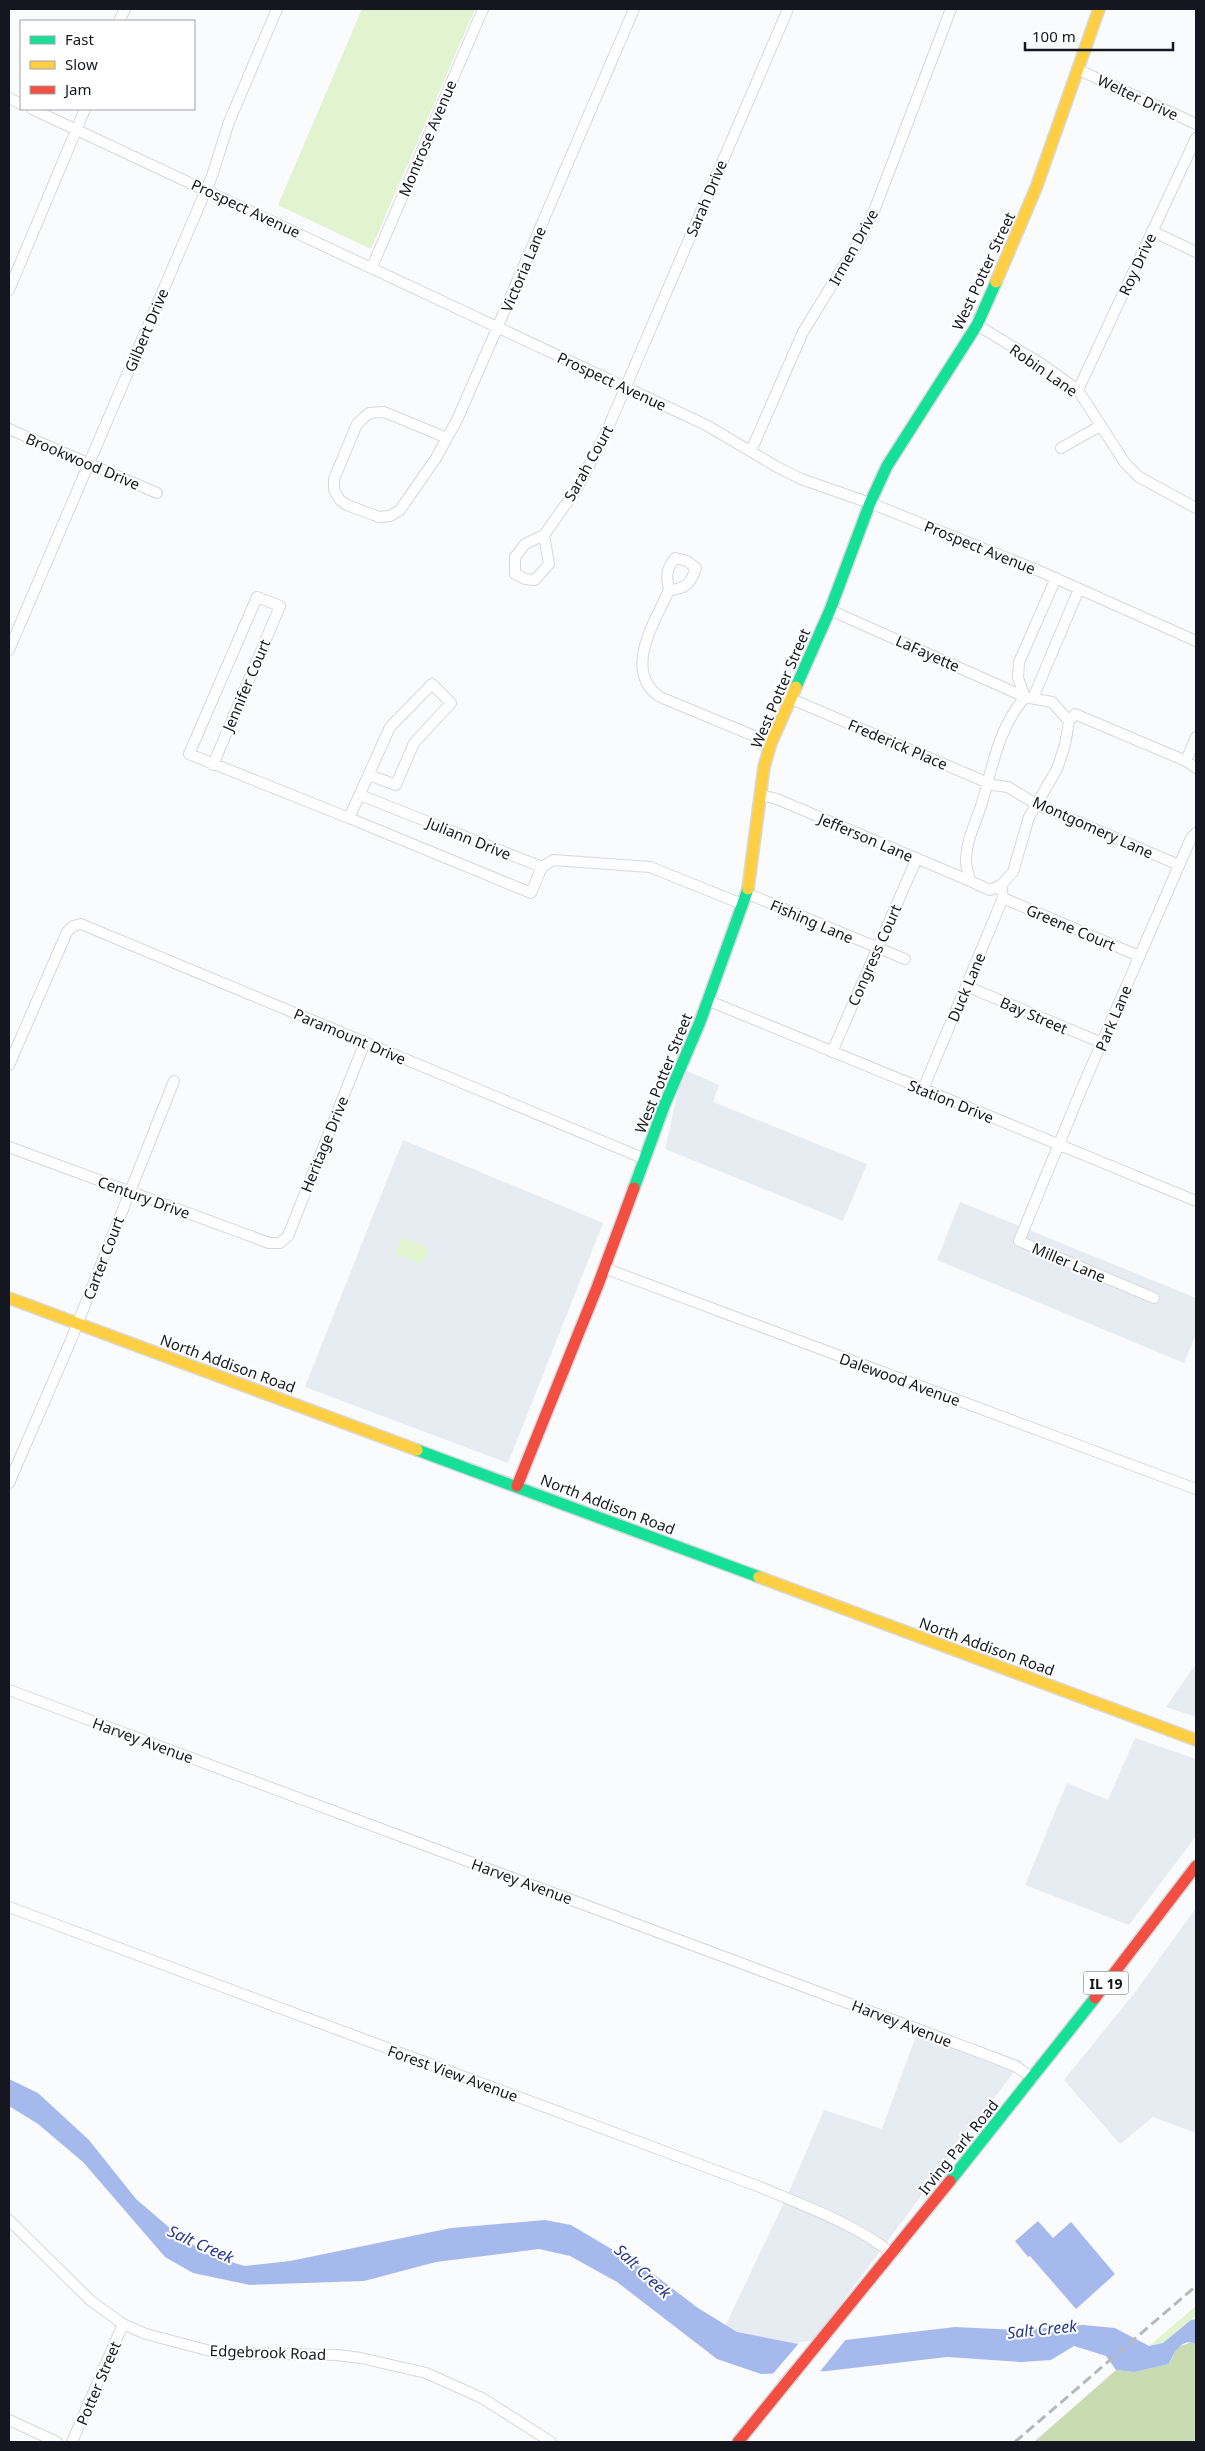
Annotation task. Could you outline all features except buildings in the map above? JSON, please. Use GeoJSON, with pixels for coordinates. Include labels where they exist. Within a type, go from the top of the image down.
{"type":"FeatureCollection","features":[{"type":"Feature","properties":{"kind":"street","name":"Gilbert Drive"},"geometry":{"type":"LineString","coordinates":[[9,650],[206,190],[229,122],[278,9]]}},
{"type":"Feature","properties":{"kind":"street","name":"Montrose Avenue"},"geometry":{"type":"LineString","coordinates":[[372,267],[483,9]]}},
{"type":"Feature","properties":{"kind":"street","name":"Victoria Lane"},"geometry":{"type":"LineString","coordinates":[[447,438],[384,412],[369,413],[357,424],[334,479],[334,490],[340,500],[347,505],[379,517],[390,516],[400,510],[447,438],[498,326],[634,9]]}},
{"type":"Feature","properties":{"kind":"street","name":"Sarah Drive"},"geometry":{"type":"LineString","coordinates":[[626,388],[788,9]]}},
{"type":"Feature","properties":{"kind":"street","name":"Irmen Drive"},"geometry":{"type":"LineString","coordinates":[[751,451],[803,332],[862,236],[874,211],[951,9]]}},
{"type":"Feature","properties":{"kind":"street","name":"West Potter Street"},"geometry":{"type":"LineString","coordinates":[[517,1486],[604,1268],[744,899],[764,767],[771,743],[789,698],[830,610],[870,503],[887,466],[976,325],[1036,188],[1099,9]]}},
{"type":"Feature","properties":{"kind":"street","name":"Welter Drive"},"geometry":{"type":"LineString","coordinates":[[1079,70],[1196,124]]}},
{"type":"Feature","properties":{"kind":"street","name":"Prospect Avenue"},"geometry":{"type":"LineString","coordinates":[[34,110],[706,425],[776,468],[801,479],[870,503],[1056,578],[1196,642]]}},
{"type":"Feature","properties":{"kind":"street"},"geometry":{"type":"LineString","coordinates":[[9,290],[86,110]]}},
{"type":"Feature","properties":{"kind":"street","name":"Roy Drive"},"geometry":{"type":"LineString","coordinates":[[1078,390],[1196,138]]}},
{"type":"Feature","properties":{"kind":"street"},"geometry":{"type":"LineString","coordinates":[[1152,231],[1196,252]]}},
{"type":"Feature","properties":{"kind":"street","name":"Robin Lane"},"geometry":{"type":"LineString","coordinates":[[976,325],[1040,363],[1078,390],[1125,464],[1139,478],[1196,508]]}},
{"type":"Feature","properties":{"kind":"street","name":"Sarah Court"},"geometry":{"type":"LineString","coordinates":[[544,534],[550,564],[535,580],[525,579],[515,574],[515,557],[525,544],[544,534],[576,490],[605,435],[626,388]]}},
{"type":"Feature","properties":{"kind":"street"},"geometry":{"type":"LineString","coordinates":[[1061,448],[1100,426]]}},
{"type":"Feature","properties":{"kind":"street","name":"Brookwood Drive"},"geometry":{"type":"LineString","coordinates":[[9,429],[157,493]]}},
{"type":"Feature","properties":{"kind":"street"},"geometry":{"type":"LineString","coordinates":[[1029,697],[1018,678],[1019,662],[1056,578]]}},
{"type":"Feature","properties":{"kind":"street"},"geometry":{"type":"LineString","coordinates":[[970,881],[965,860],[970,833],[1000,738],[1016,707],[1029,697],[1079,589]]}},
{"type":"Feature","properties":{"kind":"street"},"geometry":{"type":"LineString","coordinates":[[669,590],[641,661],[641,672],[648,686],[660,697],[771,743]]}},
{"type":"Feature","properties":{"kind":"street","name":"Jennifer Court"},"geometry":{"type":"LineString","coordinates":[[258,597],[280,606],[213,765],[189,754],[258,597]]}},
{"type":"Feature","properties":{"kind":"street","name":"LaFayette"},"geometry":{"type":"LineString","coordinates":[[830,610],[1029,697],[1052,702],[1068,721]]}},
{"type":"Feature","properties":{"kind":"street"},"geometry":{"type":"LineString","coordinates":[[349,818],[390,728],[432,684],[452,703],[414,743],[396,785],[369,775]]}},
{"type":"Feature","properties":{"kind":"street","name":"Frederick Place"},"geometry":{"type":"LineString","coordinates":[[789,698],[993,785],[1008,787]]}},
{"type":"Feature","properties":{"kind":"street"},"geometry":{"type":"LineString","coordinates":[[1003,898],[1001,885],[1013,872],[1029,817],[1057,770],[1065,745],[1068,721],[1075,714],[1186,761],[1196,768]]}},
{"type":"Feature","properties":{"kind":"street"},"geometry":{"type":"LineString","coordinates":[[1186,761],[1196,737]]}},
{"type":"Feature","properties":{"kind":"street"},"geometry":{"type":"LineString","coordinates":[[213,765],[349,818],[531,893],[542,867],[553,860],[650,866],[744,899]]}},
{"type":"Feature","properties":{"kind":"street","name":"Montgomery Lane"},"geometry":{"type":"LineString","coordinates":[[1008,787],[1036,804],[1179,866]]}},
{"type":"Feature","properties":{"kind":"street","name":"Jefferson Lane"},"geometry":{"type":"LineString","coordinates":[[761,795],[777,799],[990,890],[1001,885]]}},
{"type":"Feature","properties":{"kind":"street","name":"Juliann Drive"},"geometry":{"type":"LineString","coordinates":[[360,796],[542,867]]}},
{"type":"Feature","properties":{"kind":"street","name":"Park Lane"},"geometry":{"type":"LineString","coordinates":[[1034,1206],[1139,956],[1191,838],[1196,833]]}},
{"type":"Feature","properties":{"kind":"street","name":"Congress Court"},"geometry":{"type":"LineString","coordinates":[[832,1052],[917,858]]}},
{"type":"Feature","properties":{"kind":"street","name":"Greene Court"},"geometry":{"type":"LineString","coordinates":[[1003,898],[1139,956]]}},
{"type":"Feature","properties":{"kind":"street","name":"Duck Lane"},"geometry":{"type":"LineString","coordinates":[[922,1089],[1003,898]]}},
{"type":"Feature","properties":{"kind":"street","name":"Fishing Lane"},"geometry":{"type":"LineString","coordinates":[[744,899],[905,959]]}},
{"type":"Feature","properties":{"kind":"street","name":"Paramount Drive"},"geometry":{"type":"LineString","coordinates":[[9,1066],[67,932],[73,926],[81,924],[645,1159]]}},
{"type":"Feature","properties":{"kind":"street","name":"Bay Street"},"geometry":{"type":"LineString","coordinates":[[966,986],[1102,1044]]}},
{"type":"Feature","properties":{"kind":"street","name":"Station Drive"},"geometry":{"type":"LineString","coordinates":[[707,1000],[1196,1201]]}},
{"type":"Feature","properties":{"kind":"street","name":"Heritage Drive"},"geometry":{"type":"LineString","coordinates":[[280,1243],[288,1236],[365,1042]]}},
{"type":"Feature","properties":{"kind":"street","name":"Carter Court"},"geometry":{"type":"LineString","coordinates":[[9,1483],[78,1323],[174,1081]]}},
{"type":"Feature","properties":{"kind":"street","name":"Century Drive"},"geometry":{"type":"LineString","coordinates":[[9,1147],[269,1243],[280,1243]]}},
{"type":"Feature","properties":{"kind":"street","name":"Miller Lane"},"geometry":{"type":"LineString","coordinates":[[1034,1206],[1019,1242],[1154,1298]]}},
{"type":"Feature","properties":{"kind":"street","name":"Dalewood Avenue"},"geometry":{"type":"LineString","coordinates":[[604,1268],[1196,1489]]}},
{"type":"Feature","properties":{"kind":"street","name":"North Addison Road"},"geometry":{"type":"LineString","coordinates":[[9,1298],[1196,1740]]}},
{"type":"Feature","properties":{"kind":"street","name":"Harvey Avenue"},"geometry":{"type":"LineString","coordinates":[[9,1690],[1008,2063],[1033,2078]]}},
{"type":"Feature","properties":{"kind":"street","name":"Irving Park Road"},"geometry":{"type":"LineString","coordinates":[[738,2442],[1033,2078],[1196,1866]]}},
{"type":"Feature","properties":{"kind":"street","name":"Forest View Avenue"},"geometry":{"type":"LineString","coordinates":[[9,1907],[760,2187],[875,2240],[891,2253]]}},
{"type":"Feature","properties":{"kind":"street","name":"Edgebrook Road"},"geometry":{"type":"LineString","coordinates":[[9,2220],[85,2296],[123,2324],[146,2334],[207,2351],[337,2355],[361,2358],[426,2373],[482,2398],[551,2442]]}},
{"type":"Feature","properties":{"kind":"street","name":"Potter Street"},"geometry":{"type":"LineString","coordinates":[[72,2442],[123,2324]]}},
{"type":"Feature","properties":{"kind":"street"},"geometry":{"type":"LineString","coordinates":[[9,2420],[57,2442]]}},
{"type":"Feature","properties":{"kind":"shaded area"},"geometry":{"type":"Polygon","coordinates":[[[683,1069],[719,1085],[713,1102],[867,1164],[843,1221],[665,1149],[683,1069]]]}},
{"type":"Feature","properties":{"kind":"shaded area"},"geometry":{"type":"Polygon","coordinates":[[[403,1140],[603,1223],[508,1463],[305,1387],[403,1140]]]}},
{"type":"Feature","properties":{"kind":"shaded area"},"geometry":{"type":"Polygon","coordinates":[[[960,1202],[1196,1298],[1196,1334],[1184,1363],[937,1260],[960,1202]]]}},
{"type":"Feature","properties":{"kind":"shaded area"},"geometry":{"type":"Polygon","coordinates":[[[1196,1664],[1196,1717],[1166,1707],[1196,1664]]]}},
{"type":"Feature","properties":{"kind":"shaded area"},"geometry":{"type":"Polygon","coordinates":[[[1135,1738],[1196,1759],[1196,1836],[1129,1925],[1025,1885],[1067,1783],[1108,1800],[1135,1738]]]}},
{"type":"Feature","properties":{"kind":"shaded area"},"geometry":{"type":"Polygon","coordinates":[[[1196,1908],[1196,2133],[1153,2117],[1120,2144],[1064,2080],[1136,1991],[1196,1908]]]}},
{"type":"Feature","properties":{"kind":"shaded area"},"geometry":{"type":"Polygon","coordinates":[[[920,2025],[1022,2061],[807,2349],[720,2337],[789,2192],[824,2110],[882,2129],[920,2025]]]}},
{"type":"Feature","properties":{"kind":"green space"},"geometry":{"type":"Polygon","coordinates":[[[362,9],[475,9],[371,249],[278,205],[362,9]]]}},
{"type":"Feature","properties":{"kind":"green space"},"geometry":{"type":"Polygon","coordinates":[[[402,1237],[429,1248],[422,1264],[395,1254],[402,1237]]]}},
{"type":"Feature","properties":{"kind":"green space"},"geometry":{"type":"Polygon","coordinates":[[[1196,2306],[1196,2316],[1163,2343],[1149,2346],[1196,2306]]]}},
{"type":"Feature","properties":{"kind":"green space"},"geometry":{"type":"Polygon","coordinates":[[[1192,2342],[1196,2344],[1196,2442],[1034,2442],[1116,2370],[1134,2372],[1169,2364],[1178,2347],[1192,2342]]]}},
{"type":"Feature","properties":{"kind":"water","name":"Salt Creek"},"geometry":{"type":"Polygon","coordinates":[[[9,2079],[38,2093],[89,2140],[136,2199],[171,2229],[210,2256],[245,2266],[290,2261],[451,2228],[545,2220],[571,2225],[652,2273],[698,2308],[737,2332],[803,2345],[955,2327],[1019,2330],[1083,2325],[1115,2328],[1149,2346],[1163,2343],[1191,2320],[1196,2319],[1196,2344],[1191,2342],[1183,2344],[1176,2351],[1169,2364],[1134,2372],[1116,2370],[1106,2356],[1074,2346],[1051,2360],[1021,2362],[947,2357],[827,2371],[761,2374],[717,2359],[617,2282],[570,2256],[539,2249],[436,2262],[364,2281],[250,2285],[193,2273],[165,2257],[83,2162],[38,2124],[9,2106],[9,2079]]]}},
{"type":"Feature","properties":{"kind":"water"},"geometry":{"type":"Polygon","coordinates":[[[1038,2221],[1053,2238],[1071,2222],[1115,2274],[1076,2309],[1015,2241],[1038,2221]]]}},
{"type":"Feature","properties":{"kind":"pier"},"geometry":{"type":"Polygon","coordinates":[[[847,2338],[818,2374],[771,2376],[800,2342],[847,2338]]]}},
{"type":"Feature","properties":{"kind":"railway"},"geometry":{"type":"LineString","coordinates":[[1015,2442],[1196,2286]]}},
{"type":"Feature","properties":{"kind":"traffic: fast"},"geometry":{"type":"LineString","coordinates":[[796,687],[830,610],[870,503],[887,466],[977,325],[996,282]]}},
{"type":"Feature","properties":{"kind":"traffic: fast"},"geometry":{"type":"LineString","coordinates":[[634,1188],[664,1106],[700,1022],[748,889]]}},
{"type":"Feature","properties":{"kind":"traffic: fast"},"geometry":{"type":"LineString","coordinates":[[417,1450],[759,1577]]}},
{"type":"Feature","properties":{"kind":"traffic: fast"},"geometry":{"type":"LineString","coordinates":[[950,2181],[1095,1998]]}},
{"type":"Feature","properties":{"kind":"traffic: slow"},"geometry":{"type":"LineString","coordinates":[[996,282],[1036,188],[1099,9]]}},
{"type":"Feature","properties":{"kind":"traffic: slow"},"geometry":{"type":"LineString","coordinates":[[748,889],[764,767],[771,743],[796,687]]}},
{"type":"Feature","properties":{"kind":"traffic: slow"},"geometry":{"type":"LineString","coordinates":[[9,1298],[417,1450]]}},
{"type":"Feature","properties":{"kind":"traffic: slow"},"geometry":{"type":"LineString","coordinates":[[759,1577],[1196,1740]]}},
{"type":"Feature","properties":{"kind":"traffic: jam"},"geometry":{"type":"LineString","coordinates":[[517,1486],[598,1285],[634,1188]]}},
{"type":"Feature","properties":{"kind":"traffic: jam"},"geometry":{"type":"LineString","coordinates":[[1095,1998],[1196,1866]]}},
{"type":"Feature","properties":{"kind":"traffic: jam"},"geometry":{"type":"LineString","coordinates":[[738,2442],[950,2181]]}}]}
